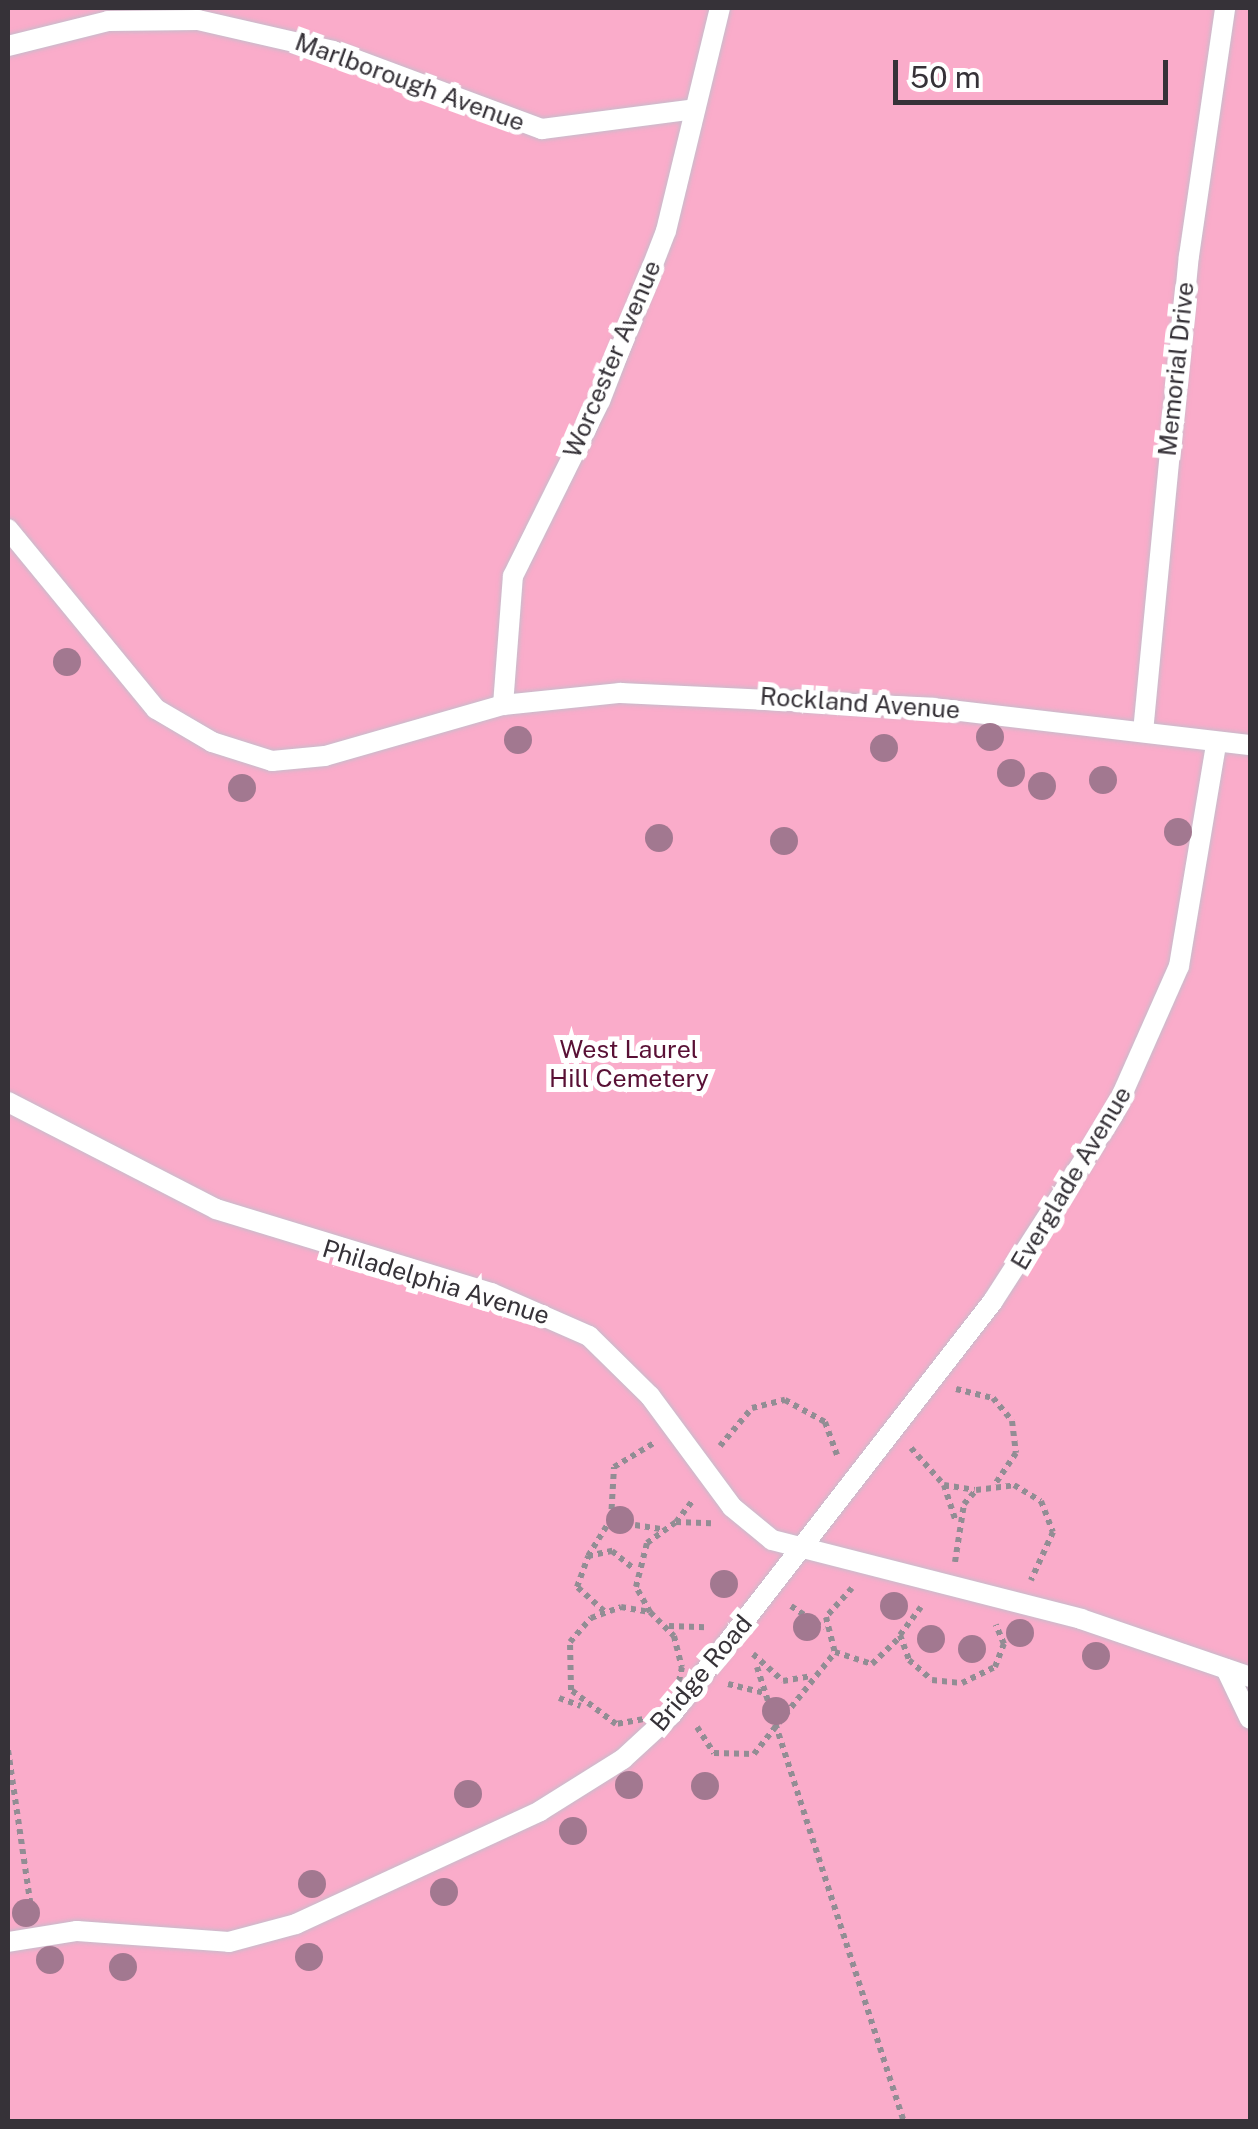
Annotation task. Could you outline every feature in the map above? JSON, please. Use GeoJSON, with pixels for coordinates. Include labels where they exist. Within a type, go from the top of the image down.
{"type":"FeatureCollection","features":[{"type":"Feature","properties":{"kind":"lane","name":"Worcester Avenue"},"geometry":{"type":"LineString","coordinates":[[503,705],[512,576],[622,345],[677,197],[720,8]]}},
{"type":"Feature","properties":{"kind":"lane","name":"Memorial Drive"},"geometry":{"type":"LineString","coordinates":[[1143,732],[1188,256],[1226,8]]}},
{"type":"Feature","properties":{"kind":"lane","name":"Marlborough Avenue"},"geometry":{"type":"LineString","coordinates":[[8,46],[108,21],[198,20],[333,50],[542,129],[695,109]]}},
{"type":"Feature","properties":{"kind":"lane"},"geometry":{"type":"LineString","coordinates":[[8,530],[128,684],[182,726],[244,755],[325,756],[503,705]]}},
{"type":"Feature","properties":{"kind":"lane","name":"Rockland Avenue"},"geometry":{"type":"LineString","coordinates":[[503,705],[620,692],[739,694],[1143,732],[1216,744]]}},
{"type":"Feature","properties":{"kind":"lane"},"geometry":{"type":"LineString","coordinates":[[1216,744],[1250,745]]}},
{"type":"Feature","properties":{"kind":"lane","name":"Everglade Avenue"},"geometry":{"type":"LineString","coordinates":[[798,1552],[925,1391],[1038,1237],[1140,1062],[1192,914],[1216,744]]}},
{"type":"Feature","properties":{"kind":"lane","name":"Philadelphia Avenue"},"geometry":{"type":"LineString","coordinates":[[8,1102],[216,1209],[561,1320],[618,1360],[712,1480],[761,1533],[798,1552]]}},
{"type":"Feature","properties":{"kind":"lane"},"geometry":{"type":"LineString","coordinates":[[798,1552],[1009,1600],[1250,1677]]}},
{"type":"Feature","properties":{"kind":"lane","name":"Bridge Road"},"geometry":{"type":"LineString","coordinates":[[8,1942],[35,1936],[228,1942],[296,1924],[540,1812],[624,1759],[672,1714],[798,1552]]}},
{"type":"Feature","properties":{"kind":"lane"},"geometry":{"type":"LineString","coordinates":[[1226,1669],[1250,1719]]}},
{"type":"Feature","properties":{"kind":"path"},"geometry":{"type":"LineString","coordinates":[[925,1391],[979,1392],[1004,1407],[1016,1452],[996,1484]]}},
{"type":"Feature","properties":{"kind":"path"},"geometry":{"type":"LineString","coordinates":[[712,1480],[738,1419],[785,1400],[812,1410],[834,1436],[838,1501]]}},
{"type":"Feature","properties":{"kind":"path"},"geometry":{"type":"LineString","coordinates":[[899,1424],[944,1486],[955,1521],[964,1590],[1004,1644],[981,1676],[932,1680],[900,1636]]}},
{"type":"Feature","properties":{"kind":"path"},"geometry":{"type":"LineString","coordinates":[[604,1610],[577,1587],[588,1556],[608,1528],[610,1481],[624,1456],[655,1443],[692,1452],[692,1503],[676,1522],[660,1529],[635,1525]]}},
{"type":"Feature","properties":{"kind":"path"},"geometry":{"type":"LineString","coordinates":[[944,1486],[976,1490],[996,1484],[1041,1501],[1053,1532],[1045,1562],[1009,1600]]}},
{"type":"Feature","properties":{"kind":"path"},"geometry":{"type":"LineString","coordinates":[[955,1521],[976,1490]]}},
{"type":"Feature","properties":{"kind":"path"},"geometry":{"type":"LineString","coordinates":[[676,1522],[761,1533]]}},
{"type":"Feature","properties":{"kind":"path"},"geometry":{"type":"LineString","coordinates":[[558,1698],[616,1724],[672,1714],[681,1651],[636,1587],[635,1570],[660,1529]]}},
{"type":"Feature","properties":{"kind":"path"},"geometry":{"type":"LineString","coordinates":[[588,1556],[612,1550],[635,1570]]}},
{"type":"Feature","properties":{"kind":"path"},"geometry":{"type":"LineString","coordinates":[[878,1570],[831,1606],[824,1629],[835,1652],[872,1664],[900,1636],[914,1611],[964,1590]]}},
{"type":"Feature","properties":{"kind":"path"},"geometry":{"type":"LineString","coordinates":[[621,1607],[636,1587]]}},
{"type":"Feature","properties":{"kind":"path"},"geometry":{"type":"LineString","coordinates":[[582,1706],[566,1659],[580,1628],[604,1610],[621,1607],[650,1612]]}},
{"type":"Feature","properties":{"kind":"path"},"geometry":{"type":"LineString","coordinates":[[752,1612],[757,1667],[904,2122]]}},
{"type":"Feature","properties":{"kind":"path"},"geometry":{"type":"LineString","coordinates":[[693,1691],[698,1733],[714,1753],[754,1754],[776,1730],[812,1675],[835,1652]]}},
{"type":"Feature","properties":{"kind":"path"},"geometry":{"type":"LineString","coordinates":[[757,1667],[782,1681],[812,1675]]}},
{"type":"Feature","properties":{"kind":"path"},"geometry":{"type":"LineString","coordinates":[[8,1750],[35,1936]]}},
{"type":"Feature","properties":{"kind":"green space","name":"West Laurel Hill Cemetery"},"geometry":{"type":"Polygon","coordinates":[[[8,8],[1250,8],[1250,2121],[8,2121],[8,8]]]}}]}
